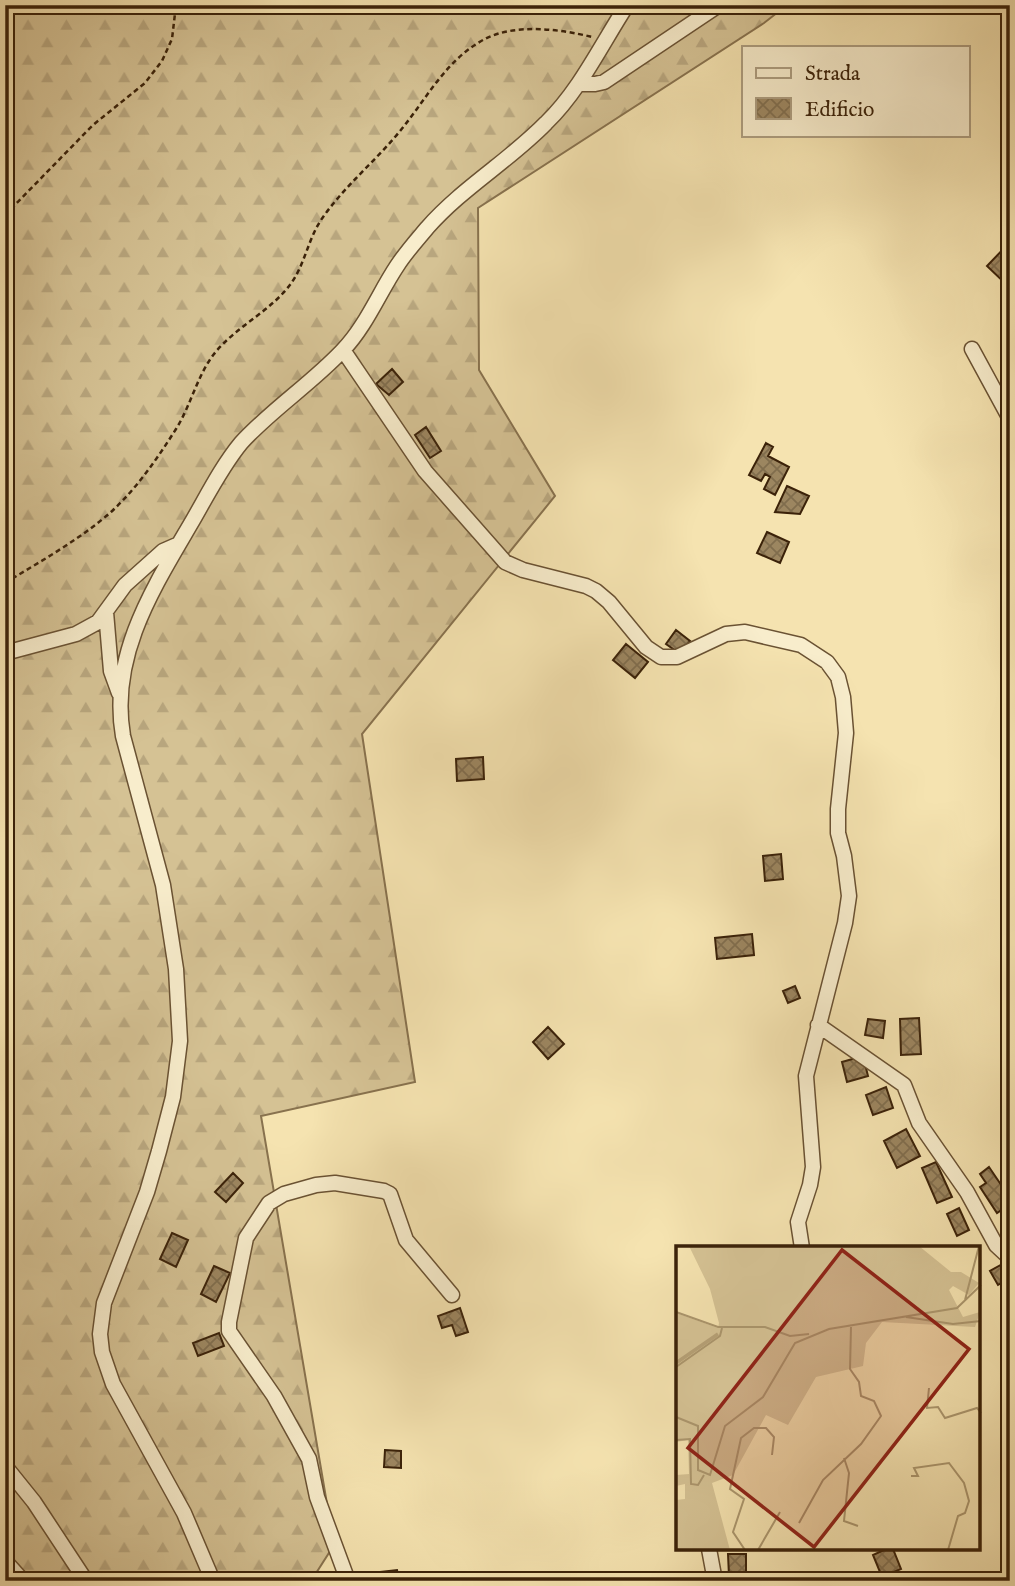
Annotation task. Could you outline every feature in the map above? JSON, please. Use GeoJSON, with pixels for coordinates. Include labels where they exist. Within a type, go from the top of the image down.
{"type":"FeatureCollection","features":[{"type":"Feature","properties":{"kind":"street"},"geometry":{"type":"LineString","coordinates":[[213,1581],[184,1513],[113,1384],[102,1352],[100,1334],[104,1303],[147,1192],[159,1151],[173,1097],[180,1041],[176,969],[163,885],[122,736],[119,713],[126,657],[137,623],[159,576],[239,446],[273,411],[343,350],[355,336],[397,266],[433,222],[459,196],[544,125],[579,84],[627,5]]}},
{"type":"Feature","properties":{"kind":"street"},"geometry":{"type":"LineString","coordinates":[[579,84],[595,84],[622,72],[719,5]]}},
{"type":"Feature","properties":{"kind":"street"},"geometry":{"type":"LineString","coordinates":[[972,349],[1010,419]]}},
{"type":"Feature","properties":{"kind":"street"},"geometry":{"type":"LineString","coordinates":[[343,350],[425,471],[505,562],[523,570],[596,591],[609,602],[646,647],[660,657],[677,657],[726,634],[745,632],[801,645],[818,655],[833,670],[841,688],[846,719],[846,747],[841,770],[838,822],[849,895],[845,923],[806,1076],[813,1167],[798,1222],[802,1246]]}},
{"type":"Feature","properties":{"kind":"street"},"geometry":{"type":"LineString","coordinates":[[5,653],[76,634],[98,621],[125,585],[163,551],[179,544]]}},
{"type":"Feature","properties":{"kind":"street"},"geometry":{"type":"LineString","coordinates":[[106,612],[111,671],[120,695]]}},
{"type":"Feature","properties":{"kind":"street"},"geometry":{"type":"LineString","coordinates":[[818,1025],[904,1085],[919,1123],[967,1192],[996,1245],[1010,1258]]}},
{"type":"Feature","properties":{"kind":"street"},"geometry":{"type":"LineString","coordinates":[[348,1581],[317,1497],[309,1459],[274,1396],[229,1331],[246,1238],[269,1203],[284,1194],[335,1183],[384,1191],[390,1195],[406,1240],[452,1295]]}},
{"type":"Feature","properties":{"kind":"street"},"geometry":{"type":"LineString","coordinates":[[5,1466],[34,1502],[86,1581]]}},
{"type":"Feature","properties":{"kind":"street"},"geometry":{"type":"LineString","coordinates":[[709,1551],[715,1581]]}},
{"type":"Feature","properties":{"kind":"street"},"geometry":{"type":"LineString","coordinates":[[5,1561],[23,1581]]}},
{"type":"Feature","properties":{"kind":"path"},"geometry":{"type":"LineString","coordinates":[[5,215],[93,125],[145,83],[162,61],[172,38],[176,5]]}},
{"type":"Feature","properties":{"kind":"path"},"geometry":{"type":"LineString","coordinates":[[5,583],[64,547],[111,512],[152,467],[185,415],[201,377],[215,353],[281,295],[300,268],[321,220],[362,170],[395,138],[443,73],[463,52],[485,38],[511,31],[537,29],[577,33],[604,40]]}},
{"type":"Feature","properties":{"kind":"green space"},"geometry":{"type":"Polygon","coordinates":[[[5,5],[787,5],[764,23],[478,208],[479,370],[555,496],[362,734],[415,1082],[261,1116],[334,1545],[311,1581],[5,1581],[5,5]]]}},
{"type":"Feature","properties":{"kind":"building"},"geometry":{"type":"Polygon","coordinates":[[[1010,242],[1010,288],[987,266],[1010,242]]]}},
{"type":"Feature","properties":{"kind":"building"},"geometry":{"type":"Polygon","coordinates":[[[392,369],[403,382],[389,395],[376,384],[392,369]]]}},
{"type":"Feature","properties":{"kind":"building"},"geometry":{"type":"Polygon","coordinates":[[[426,427],[441,451],[430,458],[415,435],[426,427]]]}},
{"type":"Feature","properties":{"kind":"building"},"geometry":{"type":"Polygon","coordinates":[[[766,443],[773,447],[768,456],[789,467],[775,495],[764,489],[770,477],[765,474],[761,481],[749,475],[766,443]]]}},
{"type":"Feature","properties":{"kind":"building"},"geometry":{"type":"Polygon","coordinates":[[[787,486],[809,496],[800,514],[775,512],[787,486]]]}},
{"type":"Feature","properties":{"kind":"building"},"geometry":{"type":"Polygon","coordinates":[[[767,532],[789,542],[780,563],[757,553],[767,532]]]}},
{"type":"Feature","properties":{"kind":"building"},"geometry":{"type":"Polygon","coordinates":[[[676,630],[690,641],[680,654],[666,644],[676,630]]]}},
{"type":"Feature","properties":{"kind":"building"},"geometry":{"type":"Polygon","coordinates":[[[626,644],[648,662],[635,678],[613,660],[626,644]]]}},
{"type":"Feature","properties":{"kind":"building"},"geometry":{"type":"Polygon","coordinates":[[[483,757],[484,779],[457,781],[456,759],[483,757]]]}},
{"type":"Feature","properties":{"kind":"building"},"geometry":{"type":"Polygon","coordinates":[[[781,854],[783,879],[765,881],[763,856],[781,854]]]}},
{"type":"Feature","properties":{"kind":"building"},"geometry":{"type":"Polygon","coordinates":[[[752,934],[754,955],[717,959],[715,938],[752,934]]]}},
{"type":"Feature","properties":{"kind":"building"},"geometry":{"type":"Polygon","coordinates":[[[795,986],[800,998],[788,1003],[783,991],[795,986]]]}},
{"type":"Feature","properties":{"kind":"building"},"geometry":{"type":"Polygon","coordinates":[[[919,1018],[921,1054],[901,1055],[900,1019],[919,1018]]]}},
{"type":"Feature","properties":{"kind":"building"},"geometry":{"type":"Polygon","coordinates":[[[868,1019],[885,1021],[883,1038],[865,1035],[868,1019]]]}},
{"type":"Feature","properties":{"kind":"building"},"geometry":{"type":"Polygon","coordinates":[[[548,1027],[564,1044],[548,1059],[533,1042],[548,1027]]]}},
{"type":"Feature","properties":{"kind":"building"},"geometry":{"type":"Polygon","coordinates":[[[863,1056],[868,1076],[847,1082],[842,1062],[863,1056]]]}},
{"type":"Feature","properties":{"kind":"building"},"geometry":{"type":"Polygon","coordinates":[[[886,1087],[893,1108],[873,1115],[866,1095],[886,1087]]]}},
{"type":"Feature","properties":{"kind":"building"},"geometry":{"type":"Polygon","coordinates":[[[906,1129],[920,1156],[897,1168],[884,1141],[906,1129]]]}},
{"type":"Feature","properties":{"kind":"building"},"geometry":{"type":"Polygon","coordinates":[[[936,1162],[952,1197],[937,1203],[922,1168],[936,1162]]]}},
{"type":"Feature","properties":{"kind":"building"},"geometry":{"type":"Polygon","coordinates":[[[989,1167],[1010,1198],[1010,1204],[997,1213],[980,1187],[986,1183],[980,1174],[989,1167]]]}},
{"type":"Feature","properties":{"kind":"building"},"geometry":{"type":"Polygon","coordinates":[[[233,1173],[243,1183],[226,1202],[215,1192],[233,1173]]]}},
{"type":"Feature","properties":{"kind":"building"},"geometry":{"type":"Polygon","coordinates":[[[959,1208],[969,1230],[957,1236],[947,1214],[959,1208]]]}},
{"type":"Feature","properties":{"kind":"building"},"geometry":{"type":"Polygon","coordinates":[[[172,1233],[188,1240],[176,1267],[160,1259],[172,1233]]]}},
{"type":"Feature","properties":{"kind":"building"},"geometry":{"type":"Polygon","coordinates":[[[1006,1262],[1010,1269],[1010,1278],[998,1285],[990,1271],[1006,1262]]]}},
{"type":"Feature","properties":{"kind":"building"},"geometry":{"type":"Polygon","coordinates":[[[214,1266],[230,1273],[216,1302],[201,1294],[214,1266]]]}},
{"type":"Feature","properties":{"kind":"building"},"geometry":{"type":"Polygon","coordinates":[[[460,1308],[468,1332],[456,1336],[452,1325],[442,1328],[438,1316],[460,1308]]]}},
{"type":"Feature","properties":{"kind":"building"},"geometry":{"type":"Polygon","coordinates":[[[219,1333],[224,1346],[198,1356],[193,1343],[219,1333]]]}},
{"type":"Feature","properties":{"kind":"building"},"geometry":{"type":"Polygon","coordinates":[[[385,1450],[401,1451],[401,1468],[384,1467],[385,1450]]]}},
{"type":"Feature","properties":{"kind":"building"},"geometry":{"type":"Polygon","coordinates":[[[882,1551],[894,1551],[901,1569],[882,1577],[873,1555],[882,1551]]]}},
{"type":"Feature","properties":{"kind":"building"},"geometry":{"type":"Polygon","coordinates":[[[728,1554],[746,1554],[746,1576],[729,1576],[728,1554]]]}},
{"type":"Feature","properties":{"kind":"building"},"geometry":{"type":"Polygon","coordinates":[[[397,1570],[399,1581],[381,1581],[379,1572],[397,1570]]]}}]}
